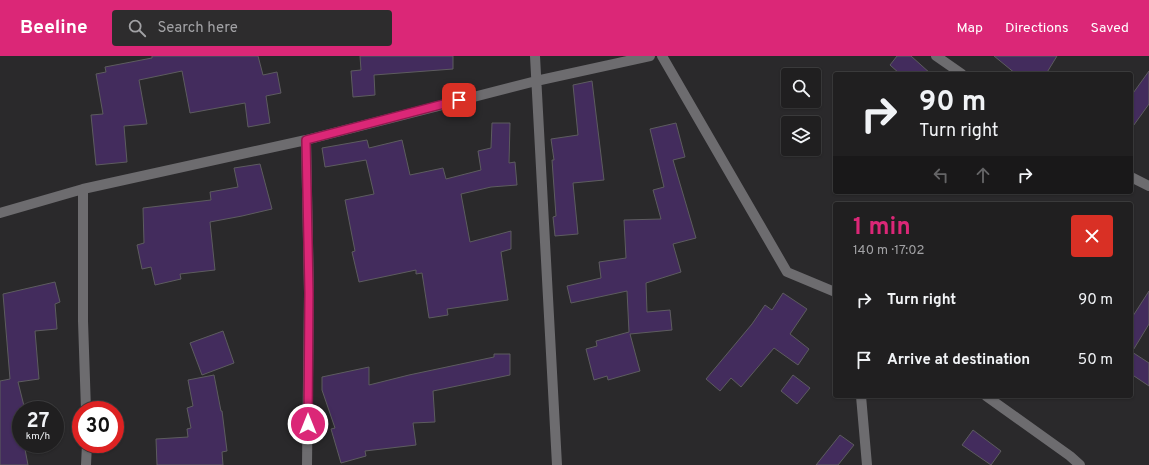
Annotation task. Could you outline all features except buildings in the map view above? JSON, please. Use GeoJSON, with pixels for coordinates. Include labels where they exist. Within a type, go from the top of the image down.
{"type":"FeatureCollection","features":[{"type":"Feature","properties":{"kind":"street"},"geometry":{"type":"LineString","coordinates":[[535,56],[557,465]]}},
{"type":"Feature","properties":{"kind":"street"},"geometry":{"type":"LineString","coordinates":[[0,213],[83,189],[306,140],[536,81],[650,56]]}},
{"type":"Feature","properties":{"kind":"street"},"geometry":{"type":"LineString","coordinates":[[662,56],[787,272],[833,291]]}},
{"type":"Feature","properties":{"kind":"street"},"geometry":{"type":"LineString","coordinates":[[936,56],[959,72]]}},
{"type":"Feature","properties":{"kind":"street"},"geometry":{"type":"LineString","coordinates":[[306,140],[309,293],[307,465]]}},
{"type":"Feature","properties":{"kind":"street"},"geometry":{"type":"LineString","coordinates":[[1133,178],[1149,186]]}},
{"type":"Feature","properties":{"kind":"street"},"geometry":{"type":"LineString","coordinates":[[83,189],[83,321],[86,401]]}},
{"type":"Feature","properties":{"kind":"street"},"geometry":{"type":"LineString","coordinates":[[861,398],[867,465]]}},
{"type":"Feature","properties":{"kind":"street"},"geometry":{"type":"LineString","coordinates":[[989,398],[1070,456],[1080,465]]}},
{"type":"Feature","properties":{"kind":"street"},"geometry":{"type":"LineString","coordinates":[[86,465],[87,453]]}},
{"type":"Feature","properties":{"kind":"route"},"geometry":{"type":"LineString","coordinates":[[308,424],[309,293],[306,140],[459,100]]}}]}
